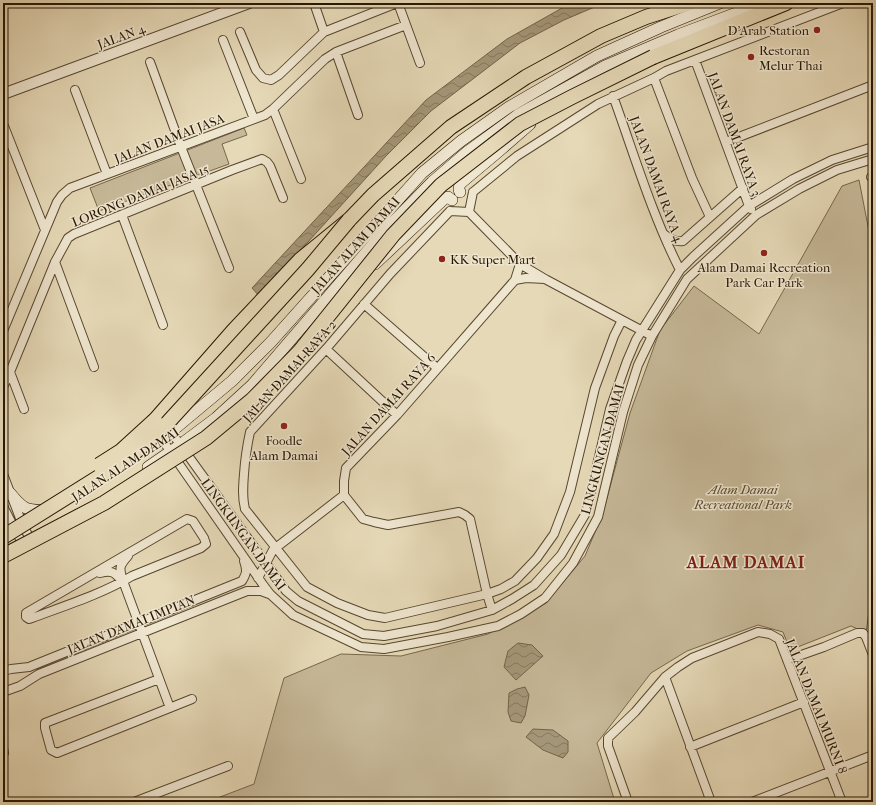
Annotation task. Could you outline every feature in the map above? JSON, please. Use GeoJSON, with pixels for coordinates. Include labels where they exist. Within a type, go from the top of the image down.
{"type":"FeatureCollection","features":[{"type":"Feature","properties":{"kind":"highway"},"geometry":{"type":"LineString","coordinates":[[8,531],[126,460],[161,430],[308,269],[349,220],[373,195],[451,127],[526,77],[601,36],[646,17],[689,3]]}},
{"type":"Feature","properties":{"kind":"highway"},"geometry":{"type":"LineString","coordinates":[[3,556],[104,503],[206,438],[252,400],[300,350],[393,235],[441,185],[520,124],[653,57],[786,3]]}},
{"type":"Feature","properties":{"kind":"main road","name":"JALAN ALAM DAMAI"},"geometry":{"type":"LineString","coordinates":[[8,531],[51,510],[73,497],[146,447],[171,432],[238,376],[271,342],[422,173],[461,141],[508,108],[597,56],[661,27],[720,3]]}},
{"type":"Feature","properties":{"kind":"main road","name":"JALAN ALAM DAMAI"},"geometry":{"type":"LineString","coordinates":[[3,556],[108,494],[180,445],[216,418],[252,385],[388,227],[432,182],[467,152],[519,114],[605,66],[678,34],[763,3]]}},
{"type":"Feature","properties":{"kind":"main road"},"geometry":{"type":"LineString","coordinates":[[342,279],[364,271],[376,264],[444,199],[456,196],[461,183],[532,122],[542,100]]}},
{"type":"Feature","properties":{"kind":"main road"},"geometry":{"type":"LineString","coordinates":[[10,493],[20,505],[27,509],[36,511],[51,510]]}},
{"type":"Feature","properties":{"kind":"main road"},"geometry":{"type":"LineString","coordinates":[[3,507],[4,523],[8,531]]}},
{"type":"Feature","properties":{"kind":"street","name":"JALAN 4"},"geometry":{"type":"LineString","coordinates":[[3,94],[249,3]]}},
{"type":"Feature","properties":{"kind":"street"},"geometry":{"type":"LineString","coordinates":[[314,3],[324,32]]}},
{"type":"Feature","properties":{"kind":"street"},"geometry":{"type":"LineString","coordinates":[[240,32],[256,70],[263,78],[271,80],[279,75],[324,32],[397,3],[420,63]]}},
{"type":"Feature","properties":{"kind":"street"},"geometry":{"type":"LineString","coordinates":[[652,336],[520,264],[469,212],[450,211],[456,196],[473,192],[517,156],[613,96],[654,78],[666,71],[843,3]]}},
{"type":"Feature","properties":{"kind":"street","name":"JALAN DAMAI JASA"},"geometry":{"type":"LineString","coordinates":[[3,331],[5,321],[57,202],[70,188],[265,115],[325,59],[336,52],[406,25]]}},
{"type":"Feature","properties":{"kind":"street"},"geometry":{"type":"LineString","coordinates":[[223,40],[254,119]]}},
{"type":"Feature","properties":{"kind":"street"},"geometry":{"type":"LineString","coordinates":[[336,52],[358,114]]}},
{"type":"Feature","properties":{"kind":"street","name":"JALAN DAMAI RAYA 3"},"geometry":{"type":"LineString","coordinates":[[695,60],[749,206],[756,215]]}},
{"type":"Feature","properties":{"kind":"street"},"geometry":{"type":"LineString","coordinates":[[150,62],[181,147],[229,268]]}},
{"type":"Feature","properties":{"kind":"street"},"geometry":{"type":"LineString","coordinates":[[654,78],[692,178],[710,217]]}},
{"type":"Feature","properties":{"kind":"street"},"geometry":{"type":"LineString","coordinates":[[726,142],[873,85]]}},
{"type":"Feature","properties":{"kind":"street"},"geometry":{"type":"LineString","coordinates":[[75,90],[107,174]]}},
{"type":"Feature","properties":{"kind":"street","name":"JALAN DAMAI RAYA 4"},"geometry":{"type":"LineString","coordinates":[[613,96],[663,234],[680,270]]}},
{"type":"Feature","properties":{"kind":"street"},"geometry":{"type":"LineString","coordinates":[[272,109],[301,179]]}},
{"type":"Feature","properties":{"kind":"street"},"geometry":{"type":"LineString","coordinates":[[4,126],[45,230]]}},
{"type":"Feature","properties":{"kind":"street","name":"LINGKUNGAN DAMAI"},"geometry":{"type":"LineString","coordinates":[[171,432],[286,591],[298,601],[363,634],[384,636],[437,626],[492,610],[534,585],[561,555],[586,513],[610,409],[626,361],[641,331],[680,270],[749,206],[793,179],[832,160],[873,147]]}},
{"type":"Feature","properties":{"kind":"street","name":"LORONG DAMAI JASA 15"},"geometry":{"type":"LineString","coordinates":[[3,387],[55,262],[68,238],[74,234],[262,159],[270,166],[283,198]]}},
{"type":"Feature","properties":{"kind":"street","name":"LINGKUNGAN DAMAI"},"geometry":{"type":"LineString","coordinates":[[161,438],[258,578],[270,594],[293,615],[361,647],[384,649],[498,626],[521,614],[545,598],[573,563],[598,517],[623,412],[638,364],[652,336],[687,279],[756,215],[799,189],[837,170],[873,159]]}},
{"type":"Feature","properties":{"kind":"street"},"geometry":{"type":"LineString","coordinates":[[663,234],[670,240],[677,242],[683,241],[743,188]]}},
{"type":"Feature","properties":{"kind":"street"},"geometry":{"type":"LineString","coordinates":[[469,212],[473,192]]}},
{"type":"Feature","properties":{"kind":"street","name":"JALAN DAMAI RAYA 2"},"geometry":{"type":"LineString","coordinates":[[450,211],[390,274],[326,349],[250,432],[246,449],[243,492],[245,509],[307,586],[337,603],[368,615],[384,618],[487,594],[501,589],[515,581],[537,558],[554,534],[570,492],[595,388],[614,336],[622,320]]}},
{"type":"Feature","properties":{"kind":"street"},"geometry":{"type":"LineString","coordinates":[[122,215],[162,325]]}},
{"type":"Feature","properties":{"kind":"street"},"geometry":{"type":"LineString","coordinates":[[55,262],[94,368]]}},
{"type":"Feature","properties":{"kind":"street","name":"JALAN DAMAI RAYA 6"},"geometry":{"type":"LineString","coordinates":[[344,495],[346,468],[397,415],[515,280],[520,264]]}},
{"type":"Feature","properties":{"kind":"street"},"geometry":{"type":"LineString","coordinates":[[515,280],[526,278],[545,279]]}},
{"type":"Feature","properties":{"kind":"street"},"geometry":{"type":"LineString","coordinates":[[364,304],[437,368]]}},
{"type":"Feature","properties":{"kind":"street"},"geometry":{"type":"LineString","coordinates":[[326,349],[397,415]]}},
{"type":"Feature","properties":{"kind":"street"},"geometry":{"type":"LineString","coordinates":[[10,372],[24,409]]}},
{"type":"Feature","properties":{"kind":"street"},"geometry":{"type":"LineString","coordinates":[[3,474],[10,493],[8,531],[27,543]]}},
{"type":"Feature","properties":{"kind":"street"},"geometry":{"type":"LineString","coordinates":[[258,578],[275,547],[344,495],[363,518],[388,525],[458,512],[465,515],[470,519],[492,610]]}},
{"type":"Feature","properties":{"kind":"street"},"geometry":{"type":"LineString","coordinates":[[187,520],[193,521],[204,538],[206,544],[201,548],[132,576],[104,590],[32,618],[29,619],[26,617],[26,613],[94,574],[187,520]]}},
{"type":"Feature","properties":{"kind":"street"},"geometry":{"type":"LineString","coordinates":[[130,553],[121,563],[120,570],[122,581],[170,708]]}},
{"type":"Feature","properties":{"kind":"street","name":"JALAN DAMAI IMPIAN"},"geometry":{"type":"LineString","coordinates":[[3,671],[29,667],[242,581],[247,571],[242,555]]}},
{"type":"Feature","properties":{"kind":"street"},"geometry":{"type":"LineString","coordinates":[[94,574],[110,571],[115,573],[122,581]]}},
{"type":"Feature","properties":{"kind":"street","name":"JALAN DAMAI IMPIAN"},"geometry":{"type":"LineString","coordinates":[[3,692],[20,686],[39,674],[247,591],[262,591],[270,594]]}},
{"type":"Feature","properties":{"kind":"street","name":"JALAN DAMAI MURNI 8"},"geometry":{"type":"LineString","coordinates":[[665,678],[692,658],[758,632],[770,634],[779,638],[842,802]]}},
{"type":"Feature","properties":{"kind":"street"},"geometry":{"type":"LineString","coordinates":[[788,660],[857,633],[863,633],[866,637],[873,655]]}},
{"type":"Feature","properties":{"kind":"street"},"geometry":{"type":"LineString","coordinates":[[628,802],[608,746],[608,738],[635,712],[665,678],[711,802]]}},
{"type":"Feature","properties":{"kind":"street"},"geometry":{"type":"LineString","coordinates":[[159,679],[46,722],[45,728],[51,750],[57,753],[192,699]]}},
{"type":"Feature","properties":{"kind":"street"},"geometry":{"type":"LineString","coordinates":[[690,746],[804,702]]}},
{"type":"Feature","properties":{"kind":"street"},"geometry":{"type":"LineString","coordinates":[[3,748],[3,753]]}},
{"type":"Feature","properties":{"kind":"street"},"geometry":{"type":"LineString","coordinates":[[752,802],[873,755]]}},
{"type":"Feature","properties":{"kind":"street"},"geometry":{"type":"LineString","coordinates":[[134,802],[228,766]]}},
{"type":"Feature","properties":{"kind":"green space"},"geometry":{"type":"Polygon","coordinates":[[[244,128],[247,135],[222,144],[229,164],[99,211],[90,188],[244,128]]]}},
{"type":"Feature","properties":{"kind":"green space","name":"Alam Damai Recreational Park"},"geometry":{"type":"Polygon","coordinates":[[[859,180],[873,252],[873,581],[866,633],[851,626],[790,650],[783,632],[758,625],[687,651],[651,673],[597,743],[615,802],[207,802],[254,784],[284,678],[341,654],[401,656],[488,634],[546,603],[585,556],[603,513],[630,413],[660,330],[694,286],[759,334],[842,186],[859,180]]]}},
{"type":"Feature","properties":{"kind":"water"},"geometry":{"type":"Polygon","coordinates":[[[571,3],[604,3],[564,20],[520,43],[431,111],[386,156],[259,296],[252,288],[426,100],[507,39],[571,3]]]}},
{"type":"Feature","properties":{"kind":"water"},"geometry":{"type":"Polygon","coordinates":[[[518,643],[532,645],[543,656],[516,680],[504,667],[508,651],[518,643]]]}},
{"type":"Feature","properties":{"kind":"water"},"geometry":{"type":"Polygon","coordinates":[[[525,687],[529,695],[525,716],[521,723],[511,721],[508,712],[509,693],[525,687]]]}},
{"type":"Feature","properties":{"kind":"water"},"geometry":{"type":"Polygon","coordinates":[[[533,729],[553,730],[568,741],[568,752],[563,758],[543,750],[526,737],[533,729]]]}},
{"type":"Feature","properties":{"kind":"place","name":"D'Arab Station"},"geometry":{"type":"Point","coordinates":[817,30]}},
{"type":"Feature","properties":{"kind":"place","name":"Restoran Melur Thai"},"geometry":{"type":"Point","coordinates":[751,57]}},
{"type":"Feature","properties":{"kind":"place","name":"Alam Damai Recreation Park Car Park"},"geometry":{"type":"Point","coordinates":[764,253]}},
{"type":"Feature","properties":{"kind":"place","name":"KK Super Mart"},"geometry":{"type":"Point","coordinates":[442,259]}},
{"type":"Feature","properties":{"kind":"place","name":"Foodle Alam Damai"},"geometry":{"type":"Point","coordinates":[284,426]}},
{"type":"Feature","properties":{"kind":"district","name":"ALAM DAMAI"},"geometry":{"type":"Point","coordinates":[746,562]}}]}
